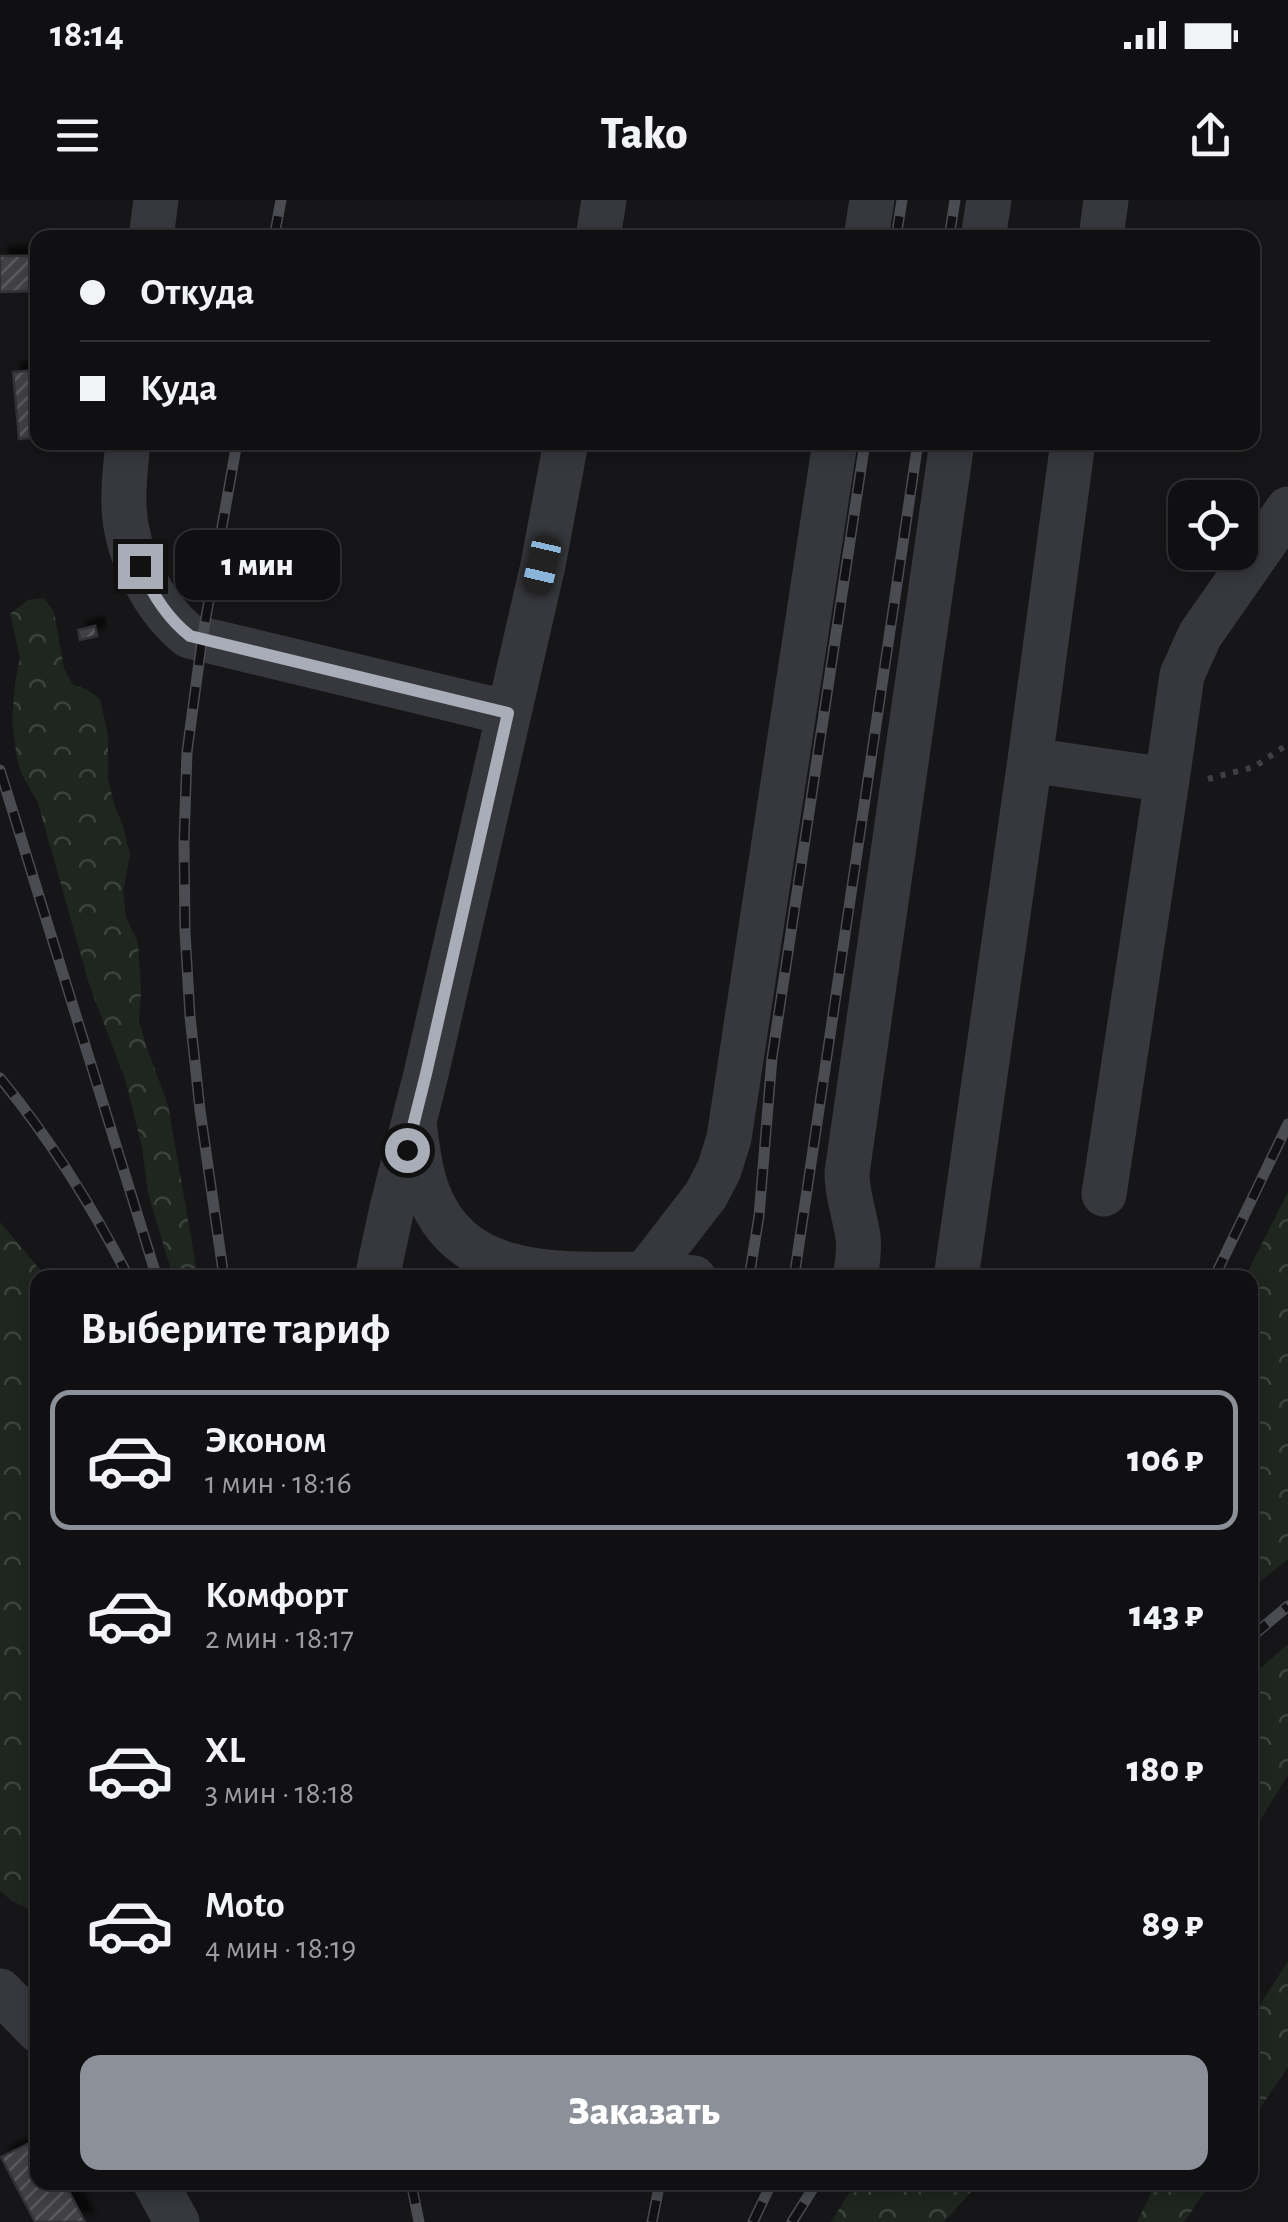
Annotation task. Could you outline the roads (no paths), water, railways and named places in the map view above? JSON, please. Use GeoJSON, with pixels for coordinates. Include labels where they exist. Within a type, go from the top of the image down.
{"type":"FeatureCollection","features":[{"type":"Feature","properties":{"kind":"street"},"geometry":{"type":"LineString","coordinates":[[153,230],[156,200]]}},
{"type":"Feature","properties":{"kind":"street"},"geometry":{"type":"LineString","coordinates":[[599,230],[604,200]]}},
{"type":"Feature","properties":{"kind":"street"},"geometry":{"type":"LineString","coordinates":[[867,230],[872,200]]}},
{"type":"Feature","properties":{"kind":"street"},"geometry":{"type":"LineString","coordinates":[[985,230],[989,200]]}},
{"type":"Feature","properties":{"kind":"street"},"geometry":{"type":"LineString","coordinates":[[1102,230],[1106,200]]}},
{"type":"Feature","properties":{"kind":"street"},"geometry":{"type":"LineString","coordinates":[[128,450],[124,509],[131,546],[148,586],[190,636],[508,713]]}},
{"type":"Feature","properties":{"kind":"street"},"geometry":{"type":"LineString","coordinates":[[379,1270],[542,565],[564,450]]}},
{"type":"Feature","properties":{"kind":"street"},"geometry":{"type":"LineString","coordinates":[[648,1270],[706,1195],[729,1138],[834,450]]}},
{"type":"Feature","properties":{"kind":"street"},"geometry":{"type":"LineString","coordinates":[[856,1270],[858,1238],[847,1174],[951,450]]}},
{"type":"Feature","properties":{"kind":"street"},"geometry":{"type":"LineString","coordinates":[[957,1270],[1072,450]]}},
{"type":"Feature","properties":{"kind":"street"},"geometry":{"type":"LineString","coordinates":[[1104,1194],[1182,675],[1200,635],[1288,509]]}},
{"type":"Feature","properties":{"kind":"street"},"geometry":{"type":"LineString","coordinates":[[1030,760],[1167,780]]}},
{"type":"Feature","properties":{"kind":"street"},"geometry":{"type":"LineString","coordinates":[[414,1122],[427,1191],[442,1222],[462,1244],[490,1260],[526,1270]]}},
{"type":"Feature","properties":{"kind":"street"},"geometry":{"type":"LineString","coordinates":[[0,1991],[30,2022]]}},
{"type":"Feature","properties":{"kind":"street"},"geometry":{"type":"LineString","coordinates":[[159,2190],[177,2222]]}},
{"type":"Feature","properties":{"kind":"railway"},"geometry":{"type":"LineString","coordinates":[[275,230],[281,200]]}},
{"type":"Feature","properties":{"kind":"railway"},"geometry":{"type":"LineString","coordinates":[[897,230],[902,200]]}},
{"type":"Feature","properties":{"kind":"railway"},"geometry":{"type":"LineString","coordinates":[[950,230],[955,200]]}},
{"type":"Feature","properties":{"kind":"railway"},"geometry":{"type":"LineString","coordinates":[[223,1270],[190,1016],[184,842],[187,752],[236,450]]}},
{"type":"Feature","properties":{"kind":"railway"},"geometry":{"type":"LineString","coordinates":[[750,1270],[759,1216],[772,1058],[864,450]]}},
{"type":"Feature","properties":{"kind":"railway"},"geometry":{"type":"LineString","coordinates":[[795,1270],[917,450]]}},
{"type":"Feature","properties":{"kind":"railway"},"geometry":{"type":"LineString","coordinates":[[0,770],[155,1270]]}},
{"type":"Feature","properties":{"kind":"railway"},"geometry":{"type":"LineString","coordinates":[[0,1078],[70,1174],[125,1270]]}},
{"type":"Feature","properties":{"kind":"railway"},"geometry":{"type":"LineString","coordinates":[[1218,1270],[1288,1124]]}},
{"type":"Feature","properties":{"kind":"railway"},"geometry":{"type":"LineString","coordinates":[[1258,1631],[1288,1606]]}},
{"type":"Feature","properties":{"kind":"railway"},"geometry":{"type":"LineString","coordinates":[[413,2190],[419,2222]]}},
{"type":"Feature","properties":{"kind":"railway"},"geometry":{"type":"LineString","coordinates":[[652,2222],[658,2190]]}},
{"type":"Feature","properties":{"kind":"railway"},"geometry":{"type":"LineString","coordinates":[[753,2222],[768,2190]]}},
{"type":"Feature","properties":{"kind":"railway"},"geometry":{"type":"LineString","coordinates":[[792,2222],[812,2190]]}}]}
